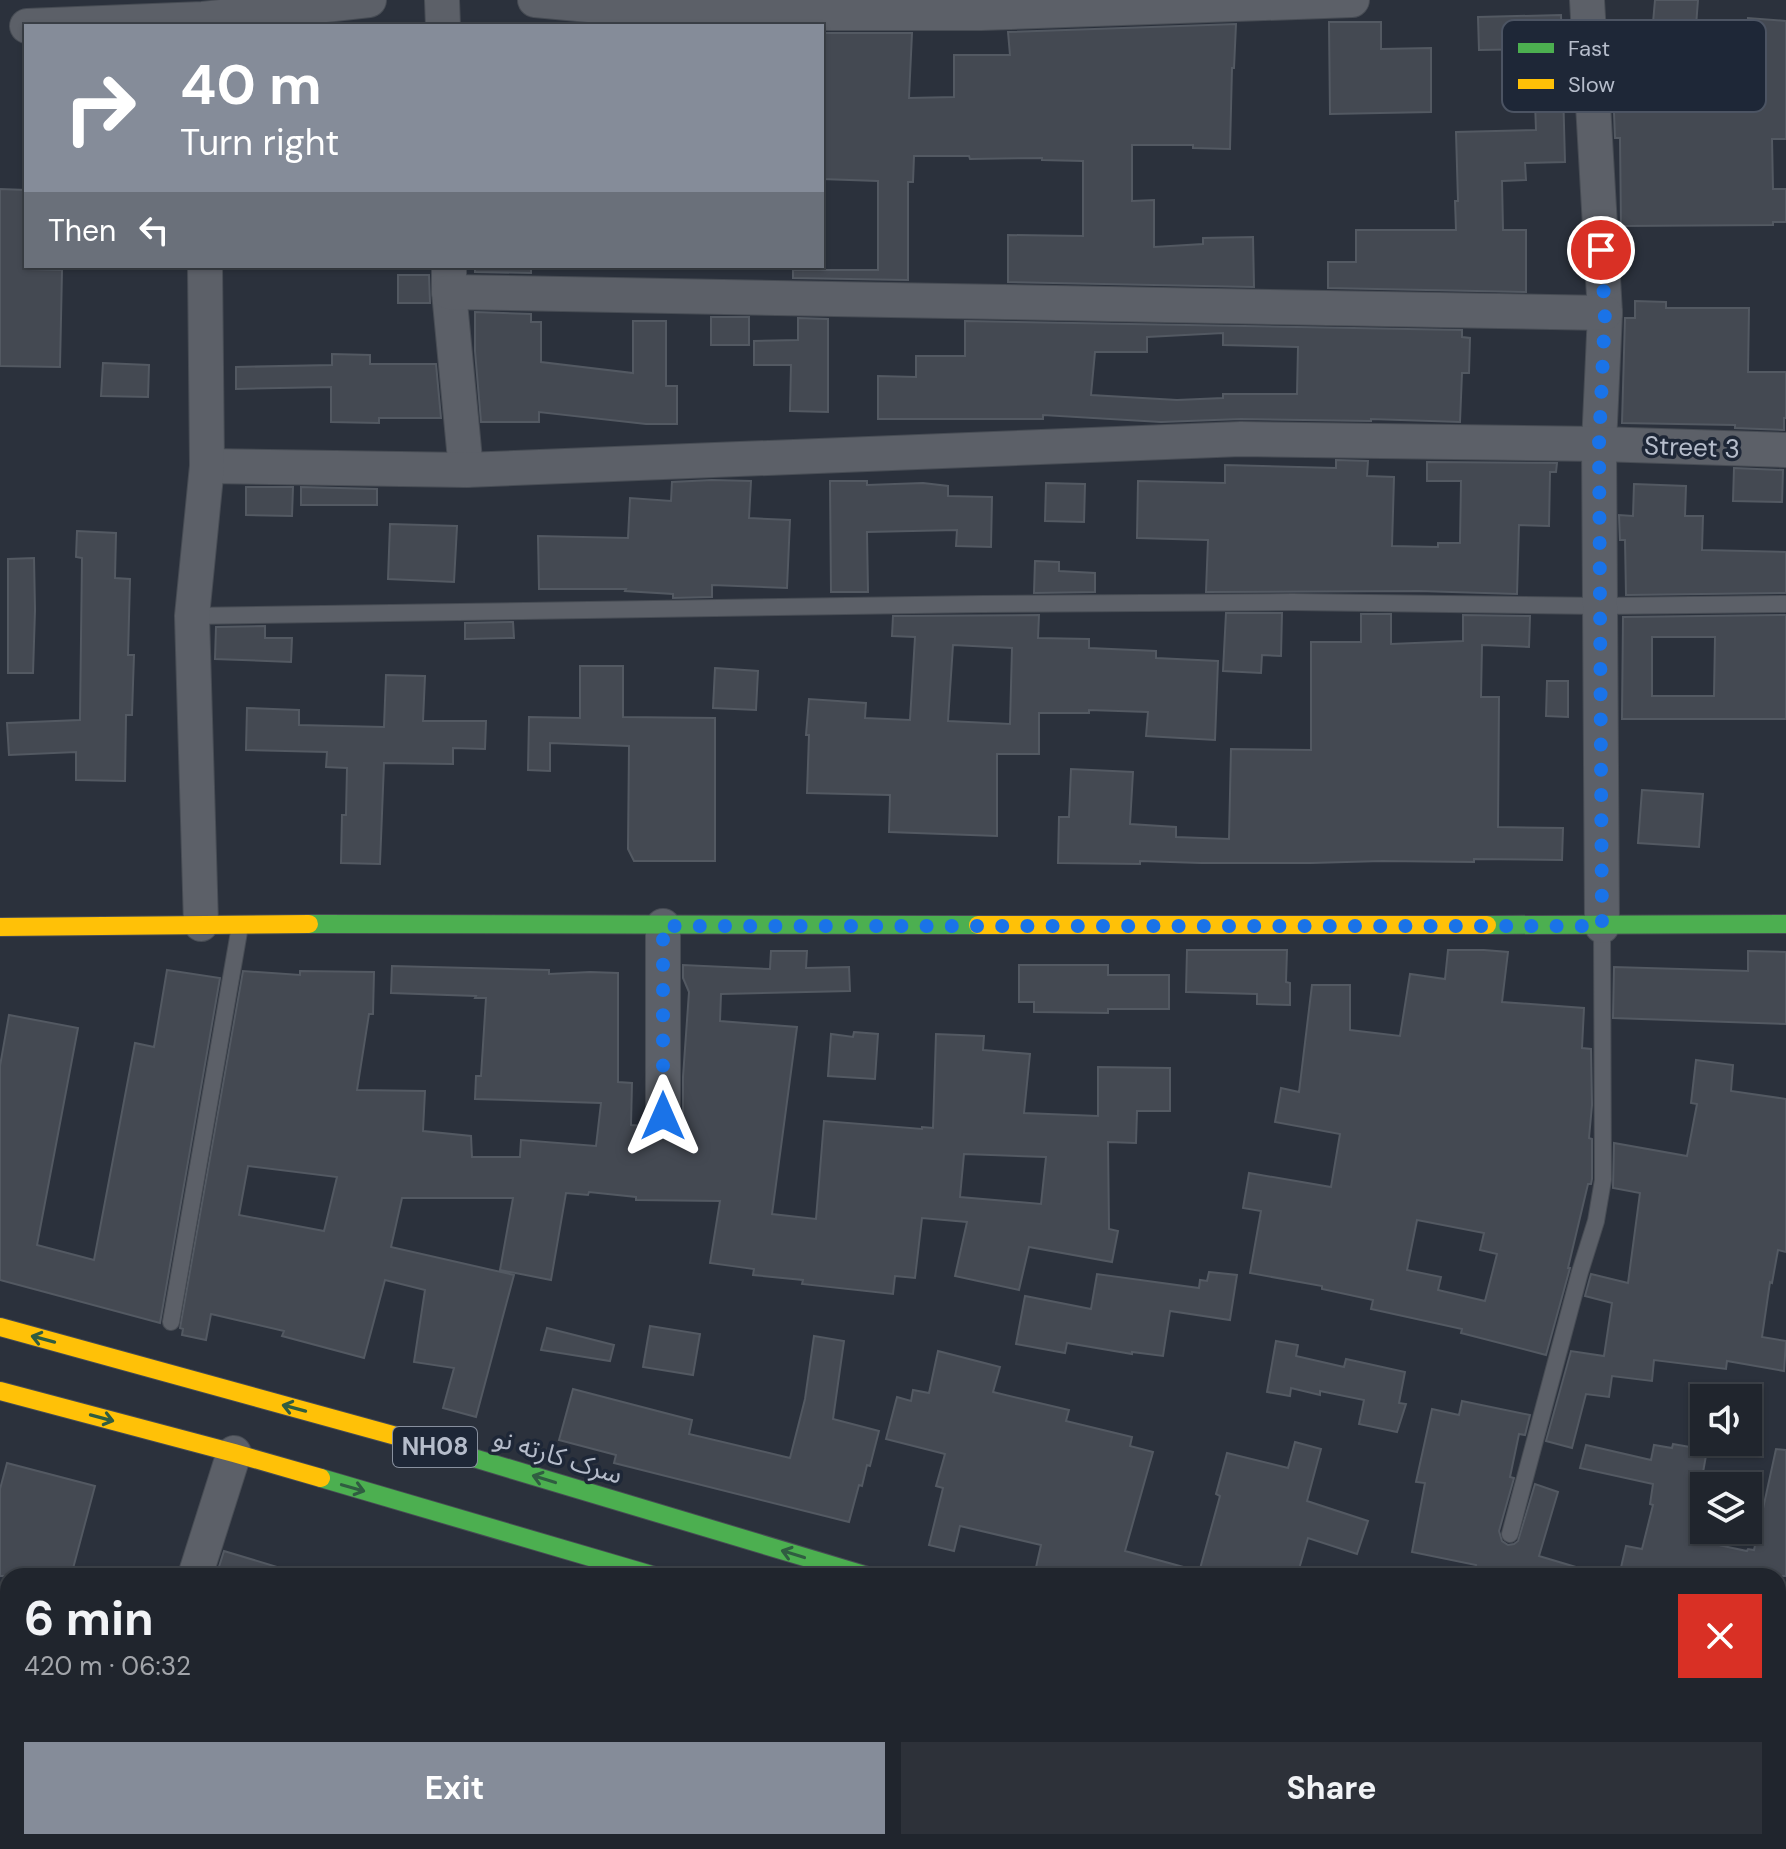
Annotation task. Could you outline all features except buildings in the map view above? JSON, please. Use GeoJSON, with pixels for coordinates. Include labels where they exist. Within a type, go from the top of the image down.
{"type":"FeatureCollection","features":[{"type":"Feature","properties":{"kind":"main road"},"geometry":{"type":"LineString","coordinates":[[0,927],[201,924],[1786,924]]}},
{"type":"Feature","properties":{"kind":"main road","name":"سرک کارته نو"},"geometry":{"type":"LineString","coordinates":[[0,1327],[471,1457],[841,1568]]}},
{"type":"Feature","properties":{"kind":"main road","name":"NH08"},"geometry":{"type":"LineString","coordinates":[[0,1391],[234,1453],[628,1568]]}},
{"type":"Feature","properties":{"kind":"street"},"geometry":{"type":"LineString","coordinates":[[59,24],[369,0]]}},
{"type":"Feature","properties":{"kind":"street"},"geometry":{"type":"LineString","coordinates":[[442,0],[443,24]]}},
{"type":"Feature","properties":{"kind":"street"},"geometry":{"type":"LineString","coordinates":[[535,0],[676,6],[981,7],[1352,0]]}},
{"type":"Feature","properties":{"kind":"street"},"geometry":{"type":"LineString","coordinates":[[1587,0],[1588,20]]}},
{"type":"Feature","properties":{"kind":"street"},"geometry":{"type":"LineString","coordinates":[[0,27],[24,26]]}},
{"type":"Feature","properties":{"kind":"street"},"geometry":{"type":"LineString","coordinates":[[1593,112],[1605,313],[1599,444],[1602,926]]}},
{"type":"Feature","properties":{"kind":"street"},"geometry":{"type":"LineString","coordinates":[[201,924],[192,616],[207,466],[205,268]]}},
{"type":"Feature","properties":{"kind":"street"},"geometry":{"type":"LineString","coordinates":[[466,470],[449,279],[1605,313]]}},
{"type":"Feature","properties":{"kind":"street","name":"Street 3"},"geometry":{"type":"LineString","coordinates":[[207,466],[466,470],[1241,439],[1786,450]]}},
{"type":"Feature","properties":{"kind":"street"},"geometry":{"type":"LineString","coordinates":[[663,926],[663,1116]]}},
{"type":"Feature","properties":{"kind":"street"},"geometry":{"type":"LineString","coordinates":[[198,1568],[234,1453]]}},
{"type":"Feature","properties":{"kind":"lane"},"geometry":{"type":"LineString","coordinates":[[192,616],[982,604],[1786,604]]}},
{"type":"Feature","properties":{"kind":"lane"},"geometry":{"type":"LineString","coordinates":[[171,1322],[241,924]]}},
{"type":"Feature","properties":{"kind":"lane"},"geometry":{"type":"LineString","coordinates":[[1510,1534],[1596,1221],[1603,1180],[1602,926]]}},
{"type":"Feature","properties":{"kind":"traffic: fast"},"geometry":{"type":"LineString","coordinates":[[309,924],[978,925]]}},
{"type":"Feature","properties":{"kind":"traffic: fast"},"geometry":{"type":"LineString","coordinates":[[1487,925],[1786,924]]}},
{"type":"Feature","properties":{"kind":"traffic: fast"},"geometry":{"type":"LineString","coordinates":[[447,1450],[841,1568]]}},
{"type":"Feature","properties":{"kind":"traffic: fast"},"geometry":{"type":"LineString","coordinates":[[321,1478],[628,1568]]}},
{"type":"Feature","properties":{"kind":"traffic: slow"},"geometry":{"type":"LineString","coordinates":[[0,927],[309,924]]}},
{"type":"Feature","properties":{"kind":"traffic: slow"},"geometry":{"type":"LineString","coordinates":[[978,925],[1487,925]]}},
{"type":"Feature","properties":{"kind":"traffic: slow"},"geometry":{"type":"LineString","coordinates":[[0,1327],[447,1450]]}},
{"type":"Feature","properties":{"kind":"traffic: slow"},"geometry":{"type":"LineString","coordinates":[[0,1391],[321,1478]]}},
{"type":"Feature","properties":{"kind":"route"},"geometry":{"type":"LineString","coordinates":[[663,1116],[663,926],[1602,926],[1599,444],[1605,313],[1601,250]]}}]}
